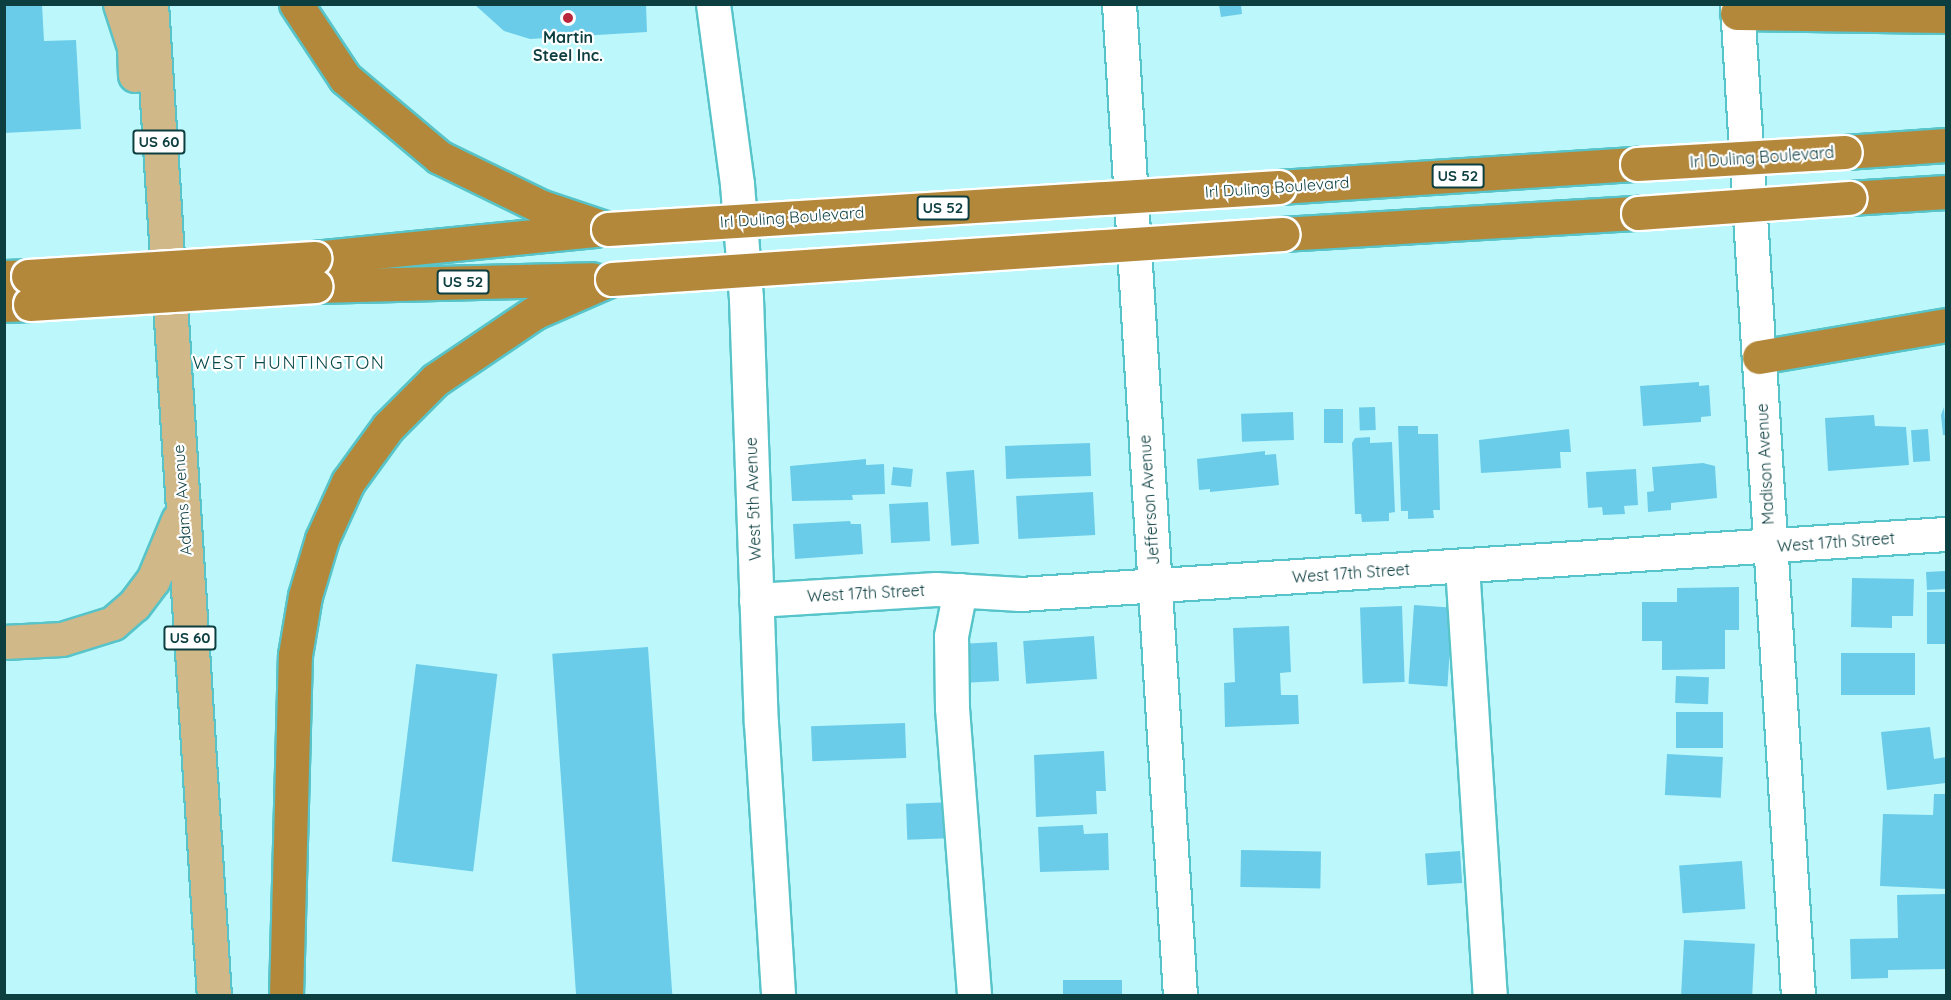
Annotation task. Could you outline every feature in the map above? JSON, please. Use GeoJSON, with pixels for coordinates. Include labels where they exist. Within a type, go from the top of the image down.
{"type":"FeatureCollection","features":[{"type":"Feature","properties":{"kind":"highway"},"geometry":{"type":"LineString","coordinates":[[296,4],[345,78],[439,157],[543,207],[608,229]]}},
{"type":"Feature","properties":{"kind":"highway"},"geometry":{"type":"LineString","coordinates":[[1737,9],[1947,16]]}},
{"type":"Feature","properties":{"kind":"highway","name":"Irl Duling Boulevard"},"geometry":{"type":"LineString","coordinates":[[608,229],[1947,145]]}},
{"type":"Feature","properties":{"kind":"highway","name":"US 52"},"geometry":{"type":"LineString","coordinates":[[17,290],[314,272],[612,279],[1947,192]]}},
{"type":"Feature","properties":{"kind":"highway","name":"US 52"},"geometry":{"type":"LineString","coordinates":[[314,272],[608,229]]}},
{"type":"Feature","properties":{"kind":"highway"},"geometry":{"type":"LineString","coordinates":[[286,996],[295,655],[305,596],[326,529],[348,482],[388,427],[435,380],[534,313],[612,279]]}},
{"type":"Feature","properties":{"kind":"highway"},"geometry":{"type":"LineString","coordinates":[[1759,357],[1947,325]]}},
{"type":"Feature","properties":{"kind":"main road"},"geometry":{"type":"LineString","coordinates":[[120,4],[134,47],[140,161],[168,280]]}},
{"type":"Feature","properties":{"kind":"main road","name":"Adams Avenue"},"geometry":{"type":"LineString","coordinates":[[151,4],[214,996]]}},
{"type":"Feature","properties":{"kind":"main road"},"geometry":{"type":"LineString","coordinates":[[4,642],[62,639],[113,623],[134,605],[153,580],[182,508]]}},
{"type":"Feature","properties":{"kind":"street","name":"West 5th Avenue"},"geometry":{"type":"LineString","coordinates":[[713,4],[737,184],[746,298],[756,600],[778,996]]}},
{"type":"Feature","properties":{"kind":"street","name":"Jefferson Avenue"},"geometry":{"type":"LineString","coordinates":[[1119,4],[1180,996]]}},
{"type":"Feature","properties":{"kind":"street","name":"Madison Avenue"},"geometry":{"type":"LineString","coordinates":[[1737,9],[1798,996]]}},
{"type":"Feature","properties":{"kind":"street","name":"West 17th Street"},"geometry":{"type":"LineString","coordinates":[[756,600],[960,590],[1020,594],[1947,534]]}},
{"type":"Feature","properties":{"kind":"street"},"geometry":{"type":"LineString","coordinates":[[1462,566],[1490,996]]}},
{"type":"Feature","properties":{"kind":"street"},"geometry":{"type":"LineString","coordinates":[[960,590],[951,636],[952,708],[974,996]]}},
{"type":"Feature","properties":{"kind":"building"},"geometry":{"type":"Polygon","coordinates":[[[4,4],[42,4],[44,41],[76,40],[81,129],[4,133],[4,4]]]}},
{"type":"Feature","properties":{"kind":"building","name":"Martin Steel Inc."},"geometry":{"type":"Polygon","coordinates":[[[474,4],[646,4],[647,32],[530,39],[504,31],[474,4]]]}},
{"type":"Feature","properties":{"kind":"building"},"geometry":{"type":"Polygon","coordinates":[[[1219,5],[1241,5],[1242,14],[1221,17],[1219,5]]]}},
{"type":"Feature","properties":{"kind":"building"},"geometry":{"type":"Polygon","coordinates":[[[1699,382],[1699,386],[1709,385],[1711,416],[1701,417],[1701,422],[1643,426],[1640,386],[1699,382]]]}},
{"type":"Feature","properties":{"kind":"building"},"geometry":{"type":"Polygon","coordinates":[[[1375,407],[1376,430],[1360,431],[1359,408],[1375,407]]]}},
{"type":"Feature","properties":{"kind":"building"},"geometry":{"type":"Polygon","coordinates":[[[1944,407],[1946,435],[1943,435],[1941,415],[1944,407]]]}},
{"type":"Feature","properties":{"kind":"building"},"geometry":{"type":"Polygon","coordinates":[[[1324,409],[1343,409],[1343,443],[1324,443],[1324,409]]]}},
{"type":"Feature","properties":{"kind":"building"},"geometry":{"type":"Polygon","coordinates":[[[1293,412],[1294,440],[1242,442],[1241,414],[1293,412]]]}},
{"type":"Feature","properties":{"kind":"building"},"geometry":{"type":"Polygon","coordinates":[[[1874,415],[1875,426],[1906,427],[1909,465],[1828,471],[1825,418],[1874,415]]]}},
{"type":"Feature","properties":{"kind":"building"},"geometry":{"type":"Polygon","coordinates":[[[1398,426],[1418,426],[1418,434],[1438,434],[1440,510],[1433,510],[1434,518],[1408,519],[1408,511],[1401,511],[1398,426]]]}},
{"type":"Feature","properties":{"kind":"building"},"geometry":{"type":"Polygon","coordinates":[[[1569,429],[1571,452],[1560,452],[1561,468],[1481,473],[1479,440],[1569,429]]]}},
{"type":"Feature","properties":{"kind":"building"},"geometry":{"type":"Polygon","coordinates":[[[1928,429],[1930,461],[1913,462],[1911,430],[1928,429]]]}},
{"type":"Feature","properties":{"kind":"building"},"geometry":{"type":"Polygon","coordinates":[[[1370,437],[1370,443],[1392,442],[1395,512],[1389,513],[1389,521],[1362,522],[1361,514],[1355,514],[1352,443],[1355,438],[1370,437]]]}},
{"type":"Feature","properties":{"kind":"building"},"geometry":{"type":"Polygon","coordinates":[[[1090,443],[1091,476],[1006,479],[1005,446],[1090,443]]]}},
{"type":"Feature","properties":{"kind":"building"},"geometry":{"type":"Polygon","coordinates":[[[1265,451],[1265,455],[1276,454],[1279,485],[1210,492],[1210,489],[1199,490],[1197,459],[1265,451]]]}},
{"type":"Feature","properties":{"kind":"building"},"geometry":{"type":"Polygon","coordinates":[[[866,459],[866,465],[884,464],[885,494],[852,495],[853,500],[792,501],[790,466],[866,459]]]}},
{"type":"Feature","properties":{"kind":"building"},"geometry":{"type":"Polygon","coordinates":[[[1703,463],[1715,466],[1717,498],[1671,503],[1671,510],[1648,512],[1647,492],[1654,491],[1652,467],[1703,463]]]}},
{"type":"Feature","properties":{"kind":"building"},"geometry":{"type":"Polygon","coordinates":[[[893,467],[913,469],[911,487],[891,485],[893,467]]]}},
{"type":"Feature","properties":{"kind":"building"},"geometry":{"type":"Polygon","coordinates":[[[1636,469],[1638,505],[1624,506],[1625,514],[1603,515],[1602,507],[1588,508],[1586,472],[1636,469]]]}},
{"type":"Feature","properties":{"kind":"building"},"geometry":{"type":"Polygon","coordinates":[[[974,470],[979,544],[951,546],[946,472],[974,470]]]}},
{"type":"Feature","properties":{"kind":"building"},"geometry":{"type":"Polygon","coordinates":[[[1093,492],[1095,535],[1018,539],[1016,496],[1093,492]]]}},
{"type":"Feature","properties":{"kind":"building"},"geometry":{"type":"Polygon","coordinates":[[[928,502],[930,541],[891,543],[889,504],[928,502]]]}},
{"type":"Feature","properties":{"kind":"building"},"geometry":{"type":"Polygon","coordinates":[[[850,521],[851,524],[861,524],[863,554],[795,559],[793,524],[850,521]]]}},
{"type":"Feature","properties":{"kind":"building"},"geometry":{"type":"Polygon","coordinates":[[[1945,571],[1946,589],[1927,590],[1926,572],[1945,571]]]}},
{"type":"Feature","properties":{"kind":"building"},"geometry":{"type":"Polygon","coordinates":[[[1852,578],[1914,579],[1913,616],[1892,616],[1892,628],[1851,627],[1852,578]]]}},
{"type":"Feature","properties":{"kind":"building"},"geometry":{"type":"Polygon","coordinates":[[[1739,587],[1739,630],[1725,630],[1725,669],[1662,670],[1662,641],[1642,641],[1642,602],[1677,602],[1677,588],[1739,587]]]}},
{"type":"Feature","properties":{"kind":"building"},"geometry":{"type":"Polygon","coordinates":[[[1927,592],[1946,592],[1946,644],[1927,644],[1927,592]]]}},
{"type":"Feature","properties":{"kind":"building"},"geometry":{"type":"Polygon","coordinates":[[[1414,605],[1453,608],[1447,687],[1408,684],[1414,605]]]}},
{"type":"Feature","properties":{"kind":"building"},"geometry":{"type":"Polygon","coordinates":[[[1402,606],[1405,682],[1363,683],[1360,607],[1402,606]]]}},
{"type":"Feature","properties":{"kind":"building"},"geometry":{"type":"Polygon","coordinates":[[[1289,626],[1291,672],[1280,673],[1281,695],[1298,695],[1299,724],[1225,727],[1224,683],[1235,682],[1233,628],[1289,626]]]}},
{"type":"Feature","properties":{"kind":"building"},"geometry":{"type":"Polygon","coordinates":[[[1094,636],[1097,679],[1026,684],[1023,641],[1094,636]]]}},
{"type":"Feature","properties":{"kind":"building"},"geometry":{"type":"Polygon","coordinates":[[[997,642],[999,681],[966,683],[964,644],[997,642]]]}},
{"type":"Feature","properties":{"kind":"building"},"geometry":{"type":"Polygon","coordinates":[[[648,647],[672,996],[576,996],[552,654],[648,647]]]}},
{"type":"Feature","properties":{"kind":"building"},"geometry":{"type":"Polygon","coordinates":[[[1841,653],[1915,653],[1915,695],[1841,695],[1841,653]]]}},
{"type":"Feature","properties":{"kind":"building"},"geometry":{"type":"Polygon","coordinates":[[[416,664],[497,674],[473,872],[392,862],[416,664]]]}},
{"type":"Feature","properties":{"kind":"building"},"geometry":{"type":"Polygon","coordinates":[[[1676,676],[1709,677],[1708,704],[1675,703],[1676,676]]]}},
{"type":"Feature","properties":{"kind":"building"},"geometry":{"type":"Polygon","coordinates":[[[1676,712],[1723,712],[1723,748],[1676,748],[1676,712]]]}},
{"type":"Feature","properties":{"kind":"building"},"geometry":{"type":"Polygon","coordinates":[[[905,723],[906,758],[812,761],[811,726],[905,723]]]}},
{"type":"Feature","properties":{"kind":"building"},"geometry":{"type":"Polygon","coordinates":[[[1930,727],[1934,759],[1946,757],[1946,783],[1887,790],[1881,732],[1930,727]]]}},
{"type":"Feature","properties":{"kind":"building"},"geometry":{"type":"Polygon","coordinates":[[[1104,751],[1106,791],[1096,791],[1097,814],[1036,817],[1034,755],[1104,751]]]}},
{"type":"Feature","properties":{"kind":"building"},"geometry":{"type":"Polygon","coordinates":[[[1667,754],[1723,757],[1721,798],[1665,795],[1667,754]]]}},
{"type":"Feature","properties":{"kind":"building"},"geometry":{"type":"Polygon","coordinates":[[[1934,794],[1946,794],[1946,889],[1880,886],[1883,814],[1933,815],[1934,794]]]}},
{"type":"Feature","properties":{"kind":"building"},"geometry":{"type":"Polygon","coordinates":[[[955,802],[956,838],[907,840],[906,804],[955,802]]]}},
{"type":"Feature","properties":{"kind":"building"},"geometry":{"type":"Polygon","coordinates":[[[1083,825],[1084,834],[1108,833],[1109,870],[1040,872],[1038,827],[1083,825]]]}},
{"type":"Feature","properties":{"kind":"building"},"geometry":{"type":"Polygon","coordinates":[[[1241,850],[1321,851],[1320,888],[1240,887],[1241,850]]]}},
{"type":"Feature","properties":{"kind":"building"},"geometry":{"type":"Polygon","coordinates":[[[1460,851],[1462,883],[1427,885],[1425,853],[1460,851]]]}},
{"type":"Feature","properties":{"kind":"building"},"geometry":{"type":"Polygon","coordinates":[[[1742,861],[1745,909],[1683,913],[1679,865],[1742,861]]]}},
{"type":"Feature","properties":{"kind":"building"},"geometry":{"type":"Polygon","coordinates":[[[1946,894],[1946,969],[1888,970],[1888,978],[1851,979],[1850,939],[1898,938],[1897,895],[1946,894]]]}},
{"type":"Feature","properties":{"kind":"building"},"geometry":{"type":"Polygon","coordinates":[[[1684,940],[1755,944],[1752,996],[1681,996],[1684,940]]]}},
{"type":"Feature","properties":{"kind":"building"},"geometry":{"type":"Polygon","coordinates":[[[1063,980],[1122,980],[1122,996],[1063,996],[1063,980]]]}},
{"type":"Feature","properties":{"kind":"place","name":"Martin Steel Inc."},"geometry":{"type":"Point","coordinates":[568,18]}},
{"type":"Feature","properties":{"kind":"district","name":"WEST HUNTINGTON"},"geometry":{"type":"Point","coordinates":[289,363]}}]}
